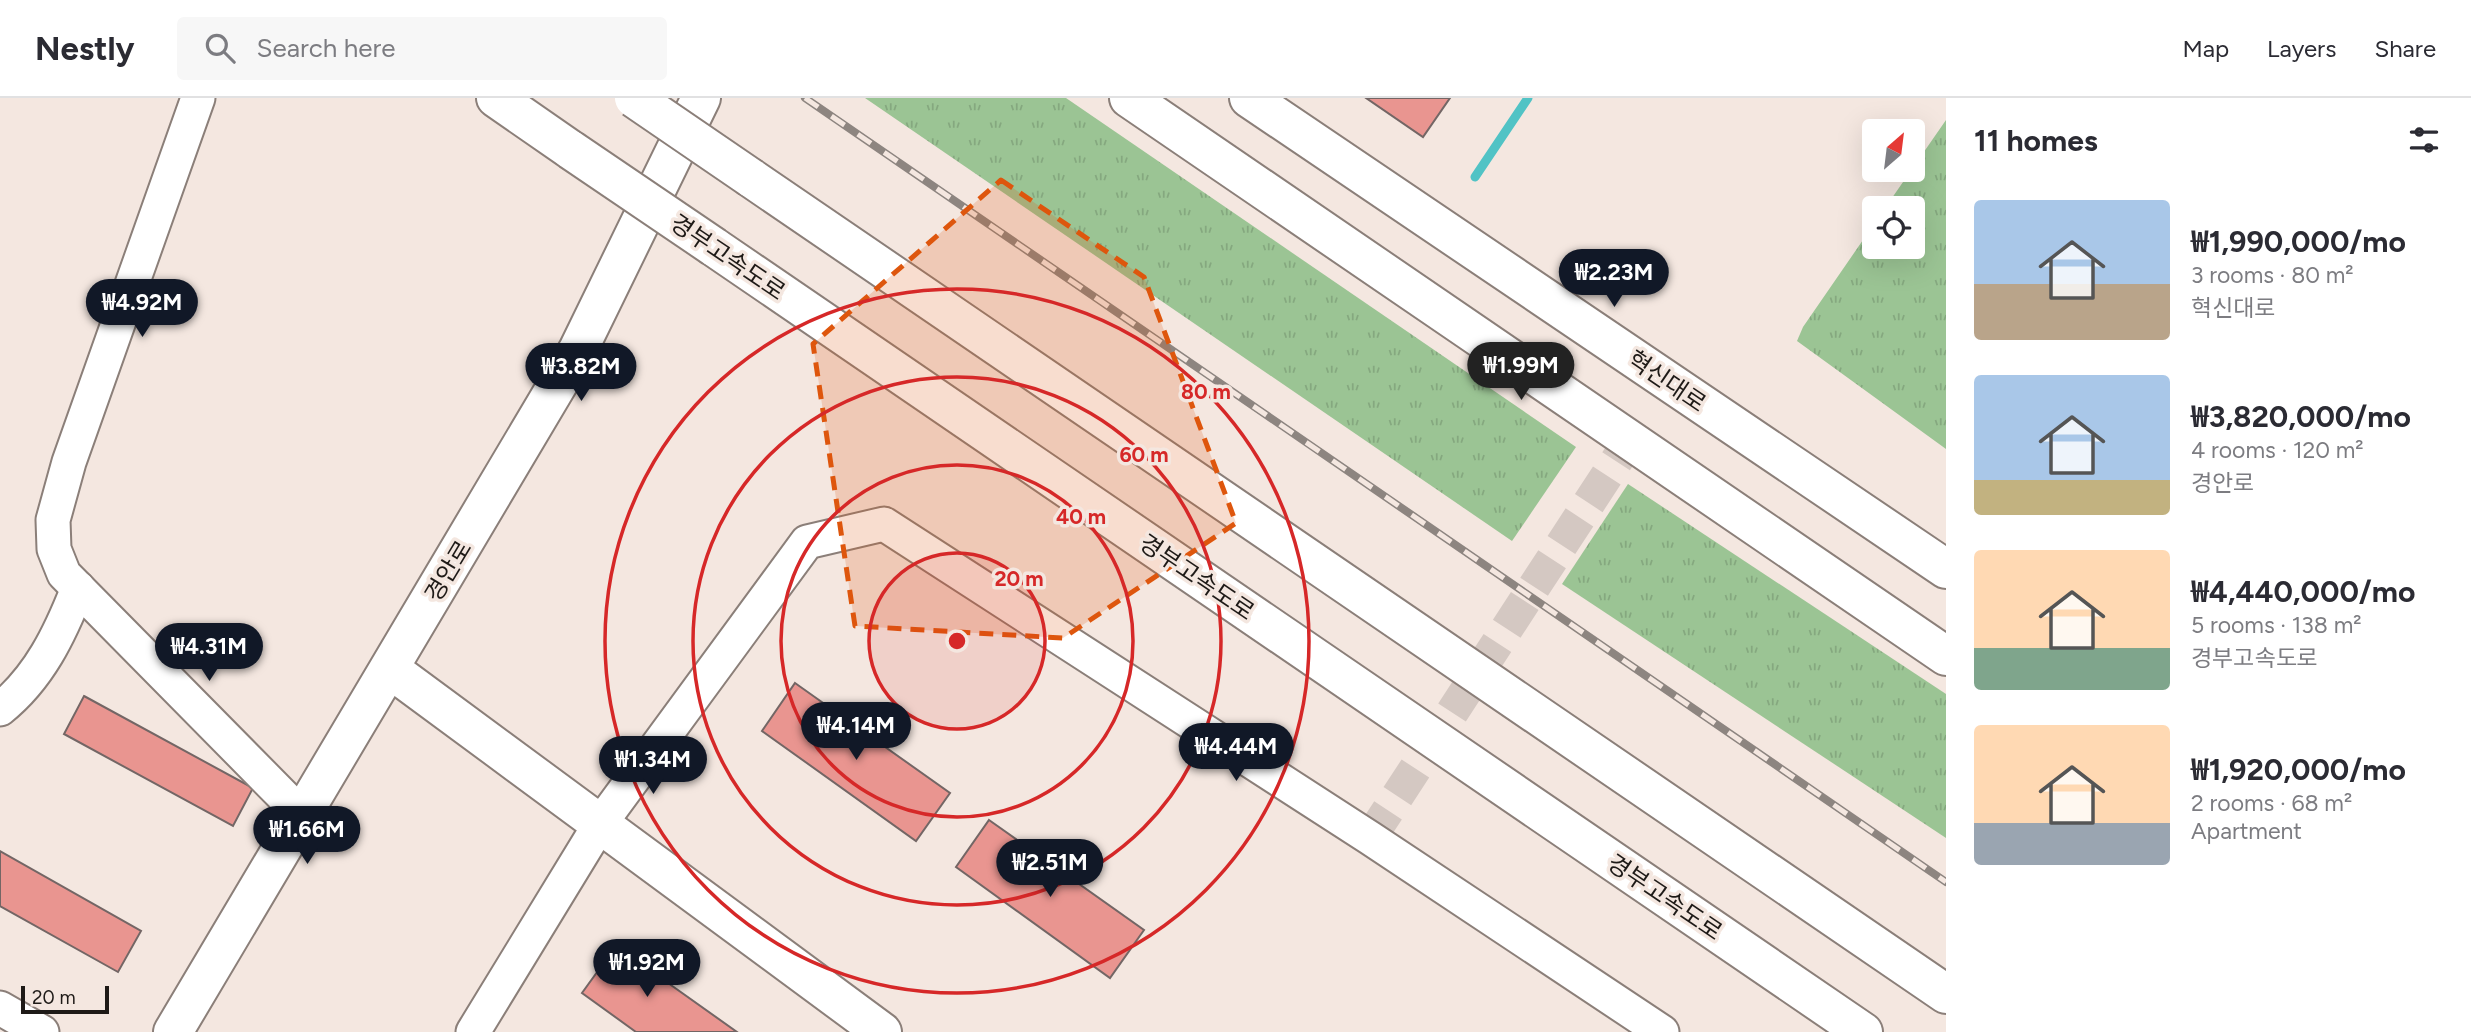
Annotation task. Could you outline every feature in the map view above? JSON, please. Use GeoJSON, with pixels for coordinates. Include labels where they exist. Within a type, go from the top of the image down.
{"type":"FeatureCollection","features":[{"type":"Feature","properties":{"kind":"main road","name":"경부고속도로"},"geometry":{"type":"LineString","coordinates":[[496,98],[1863,1032]]}},
{"type":"Feature","properties":{"kind":"main road"},"geometry":{"type":"LineString","coordinates":[[634,98],[1946,994]]}},
{"type":"Feature","properties":{"kind":"main road","name":"경안로"},"geometry":{"type":"LineString","coordinates":[[173,1032],[578,350],[701,98]]}},
{"type":"Feature","properties":{"kind":"main road"},"geometry":{"type":"LineString","coordinates":[[1129,98],[1946,656]]}},
{"type":"Feature","properties":{"kind":"main road","name":"혁신대로"},"geometry":{"type":"LineString","coordinates":[[1249,98],[1946,569]]}},
{"type":"Feature","properties":{"kind":"main road"},"geometry":{"type":"LineString","coordinates":[[390,669],[882,1032]]}},
{"type":"Feature","properties":{"kind":"street"},"geometry":{"type":"LineString","coordinates":[[198,98],[69,462],[53,520],[54,549],[64,574],[302,816]]}},
{"type":"Feature","properties":{"kind":"street"},"geometry":{"type":"LineString","coordinates":[[472,1032],[600,824],[807,542],[884,524],[1370,838],[1662,1032]]}},
{"type":"Feature","properties":{"kind":"street"},"geometry":{"type":"LineString","coordinates":[[0,709],[14,698],[38,668],[61,632],[78,588]]}},
{"type":"Feature","properties":{"kind":"street"},"geometry":{"type":"LineString","coordinates":[[0,1008],[41,1032]]}},
{"type":"Feature","properties":{"kind":"highlighted area"},"geometry":{"type":"Polygon","coordinates":[[[1001,180],[1144,277],[1236,523],[1063,638],[855,626],[813,344],[1001,180]]]}},
{"type":"Feature","properties":{"kind":"green space"},"geometry":{"type":"Polygon","coordinates":[[[865,98],[1066,98],[1576,447],[1512,541],[865,98]]]}},
{"type":"Feature","properties":{"kind":"green space"},"geometry":{"type":"Polygon","coordinates":[[[1946,120],[1946,449],[1797,341],[1803,327],[1862,241],[1862,259],[1925,259],[1925,196],[1893,196],[1903,182],[1925,182],[1925,150],[1946,120]]]}},
{"type":"Feature","properties":{"kind":"green space"},"geometry":{"type":"Polygon","coordinates":[[[1628,484],[1946,694],[1946,838],[1562,584],[1628,484]]]}},
{"type":"Feature","properties":{"kind":"building"},"geometry":{"type":"Polygon","coordinates":[[[1366,98],[1450,98],[1423,137],[1366,98]]]}},
{"type":"Feature","properties":{"kind":"building"},"geometry":{"type":"Polygon","coordinates":[[[795,683],[950,793],[916,841],[762,731],[795,683]]]}},
{"type":"Feature","properties":{"kind":"building"},"geometry":{"type":"Polygon","coordinates":[[[84,696],[253,788],[233,826],[64,734],[84,696]]]}},
{"type":"Feature","properties":{"kind":"building"},"geometry":{"type":"Polygon","coordinates":[[[989,820],[1144,930],[1110,978],[956,867],[989,820]]]}},
{"type":"Feature","properties":{"kind":"building"},"geometry":{"type":"Polygon","coordinates":[[[0,851],[141,931],[118,972],[0,906],[0,851]]]}},
{"type":"Feature","properties":{"kind":"building"},"geometry":{"type":"Polygon","coordinates":[[[616,946],[737,1032],[636,1032],[582,993],[616,946]]]}},
{"type":"Feature","properties":{"kind":"waterway"},"geometry":{"type":"LineString","coordinates":[[1475,177],[1528,98]]}},
{"type":"Feature","properties":{"kind":"tunnel"},"geometry":{"type":"LineString","coordinates":[[1370,838],[1630,440]]}},
{"type":"Feature","properties":{"kind":"railway"},"geometry":{"type":"LineString","coordinates":[[805,98],[1946,882]]}}]}
